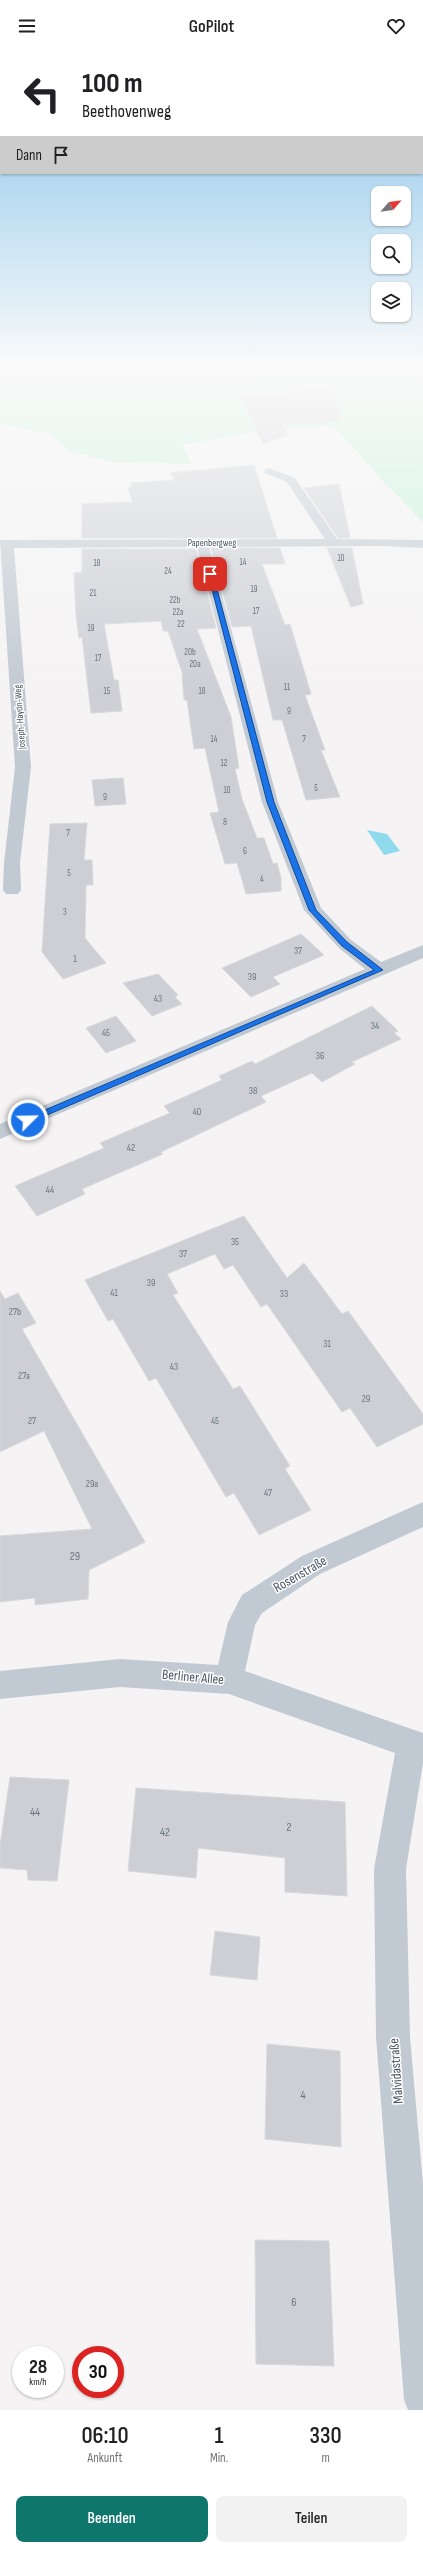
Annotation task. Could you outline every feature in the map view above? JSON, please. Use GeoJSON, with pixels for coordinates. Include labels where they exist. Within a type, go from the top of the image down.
{"type":"FeatureCollection","features":[{"type":"Feature","properties":{"kind":"street"},"geometry":{"type":"LineString","coordinates":[[274,473],[291,480],[334,543]]}},
{"type":"Feature","properties":{"kind":"street"},"geometry":{"type":"LineString","coordinates":[[202,543],[270,802],[313,910],[345,944],[379,970]]}},
{"type":"Feature","properties":{"kind":"street","name":"Papenbergweg"},"geometry":{"type":"LineString","coordinates":[[4,544],[423,544]]}},
{"type":"Feature","properties":{"kind":"street","name":"Joseph-Haydn-Weg"},"geometry":{"type":"LineString","coordinates":[[4,544],[23,767],[12,863],[12,890]]}},
{"type":"Feature","properties":{"kind":"street"},"geometry":{"type":"LineString","coordinates":[[0,1132],[423,951]]}},
{"type":"Feature","properties":{"kind":"street","name":"Rosenstraße"},"geometry":{"type":"LineString","coordinates":[[229,1680],[242,1622],[252,1604],[311,1565],[423,1514]]}},
{"type":"Feature","properties":{"kind":"street","name":"Berliner Allee"},"geometry":{"type":"LineString","coordinates":[[0,1685],[120,1673],[229,1680],[417,1746]]}},
{"type":"Feature","properties":{"kind":"street","name":"Malvidastraße"},"geometry":{"type":"LineString","coordinates":[[417,1746],[390,1869],[393,2037],[423,2400]]}},
{"type":"Feature","properties":{"kind":"green space"},"geometry":{"type":"Polygon","coordinates":[[[376,473],[423,473],[423,522],[376,473]]]}},
{"type":"Feature","properties":{"kind":"water"},"geometry":{"type":"Polygon","coordinates":[[[367,830],[387,834],[400,851],[384,855],[367,830]]]}},
{"type":"Feature","properties":{"kind":"building"},"geometry":{"type":"Polygon","coordinates":[[[170,473],[257,473],[277,538],[82,538],[82,504],[133,502],[128,488],[132,487],[131,483],[174,480],[170,473]]]}},
{"type":"Feature","properties":{"kind":"building"},"geometry":{"type":"Polygon","coordinates":[[[339,484],[350,538],[338,538],[304,488],[339,484]]]}},
{"type":"Feature","properties":{"kind":"building"},"geometry":{"type":"Polygon","coordinates":[[[211,548],[280,548],[285,564],[262,564],[285,625],[290,624],[311,694],[305,695],[325,750],[321,750],[340,797],[306,800],[282,720],[273,720],[251,626],[232,627],[211,548]]]}},
{"type":"Feature","properties":{"kind":"building"},"geometry":{"type":"Polygon","coordinates":[[[327,548],[352,548],[363,604],[351,607],[327,548]]]}},
{"type":"Feature","properties":{"kind":"building"},"geometry":{"type":"Polygon","coordinates":[[[82,549],[196,549],[216,628],[197,629],[231,717],[239,768],[235,769],[242,799],[257,838],[264,838],[273,864],[277,863],[281,878],[281,891],[246,894],[237,863],[225,864],[210,813],[219,812],[205,748],[194,749],[187,700],[184,700],[182,672],[168,631],[163,631],[161,621],[104,624],[114,680],[118,680],[122,711],[91,713],[82,637],[79,638],[76,615],[74,573],[82,572],[82,549]]]}},
{"type":"Feature","properties":{"kind":"building"},"geometry":{"type":"Polygon","coordinates":[[[123,778],[126,804],[95,806],[92,780],[123,778]]]}},
{"type":"Feature","properties":{"kind":"building"},"geometry":{"type":"Polygon","coordinates":[[[87,823],[84,860],[92,860],[93,885],[86,885],[85,938],[106,963],[63,979],[42,952],[50,824],[87,823]]]}},
{"type":"Feature","properties":{"kind":"building"},"geometry":{"type":"Polygon","coordinates":[[[301,934],[324,955],[273,977],[280,984],[251,997],[222,968],[301,934]]]}},
{"type":"Feature","properties":{"kind":"building"},"geometry":{"type":"Polygon","coordinates":[[[158,974],[178,995],[175,997],[182,1004],[152,1016],[123,983],[158,974]]]}},
{"type":"Feature","properties":{"kind":"building"},"geometry":{"type":"Polygon","coordinates":[[[372,1006],[398,1031],[394,1033],[401,1039],[352,1062],[355,1064],[322,1082],[312,1073],[261,1096],[266,1102],[161,1152],[163,1154],[82,1189],[85,1194],[37,1216],[15,1186],[104,1148],[100,1143],[170,1113],[164,1106],[222,1080],[219,1076],[252,1061],[255,1064],[372,1006]]]}},
{"type":"Feature","properties":{"kind":"building"},"geometry":{"type":"Polygon","coordinates":[[[116,1016],[136,1041],[106,1053],[86,1028],[116,1016]]]}},
{"type":"Feature","properties":{"kind":"building"},"geometry":{"type":"Polygon","coordinates":[[[244,1216],[287,1278],[304,1263],[342,1314],[348,1311],[423,1414],[423,1424],[377,1447],[350,1408],[342,1412],[267,1304],[261,1307],[233,1265],[224,1269],[215,1254],[167,1274],[178,1293],[173,1295],[233,1389],[240,1386],[290,1466],[285,1469],[311,1510],[259,1535],[234,1493],[226,1497],[156,1378],[149,1381],[113,1319],[108,1321],[85,1280],[244,1216]]]}},
{"type":"Feature","properties":{"kind":"building"},"geometry":{"type":"Polygon","coordinates":[[[0,1291],[5,1299],[18,1293],[36,1323],[22,1329],[145,1542],[89,1570],[88,1599],[35,1605],[35,1598],[0,1602],[0,1536],[92,1529],[44,1431],[0,1452],[0,1291]]]}},
{"type":"Feature","properties":{"kind":"building"},"geometry":{"type":"Polygon","coordinates":[[[10,1777],[69,1780],[57,1881],[28,1880],[27,1870],[0,1868],[0,1845],[10,1777]]]}},
{"type":"Feature","properties":{"kind":"building"},"geometry":{"type":"Polygon","coordinates":[[[136,1788],[345,1802],[347,1896],[285,1892],[285,1858],[198,1848],[196,1878],[128,1871],[136,1788]]]}},
{"type":"Feature","properties":{"kind":"building"},"geometry":{"type":"Polygon","coordinates":[[[215,1931],[260,1937],[257,1980],[210,1975],[215,1931]]]}},
{"type":"Feature","properties":{"kind":"building"},"geometry":{"type":"Polygon","coordinates":[[[267,2044],[340,2051],[341,2147],[265,2139],[267,2044]]]}},
{"type":"Feature","properties":{"kind":"building"},"geometry":{"type":"Polygon","coordinates":[[[255,2240],[329,2241],[334,2366],[256,2364],[255,2240]]]}},
{"type":"Feature","properties":{"kind":"route"},"geometry":{"type":"LineString","coordinates":[[28,1120],[379,970],[345,944],[313,910],[270,802],[210,574]]}}]}
